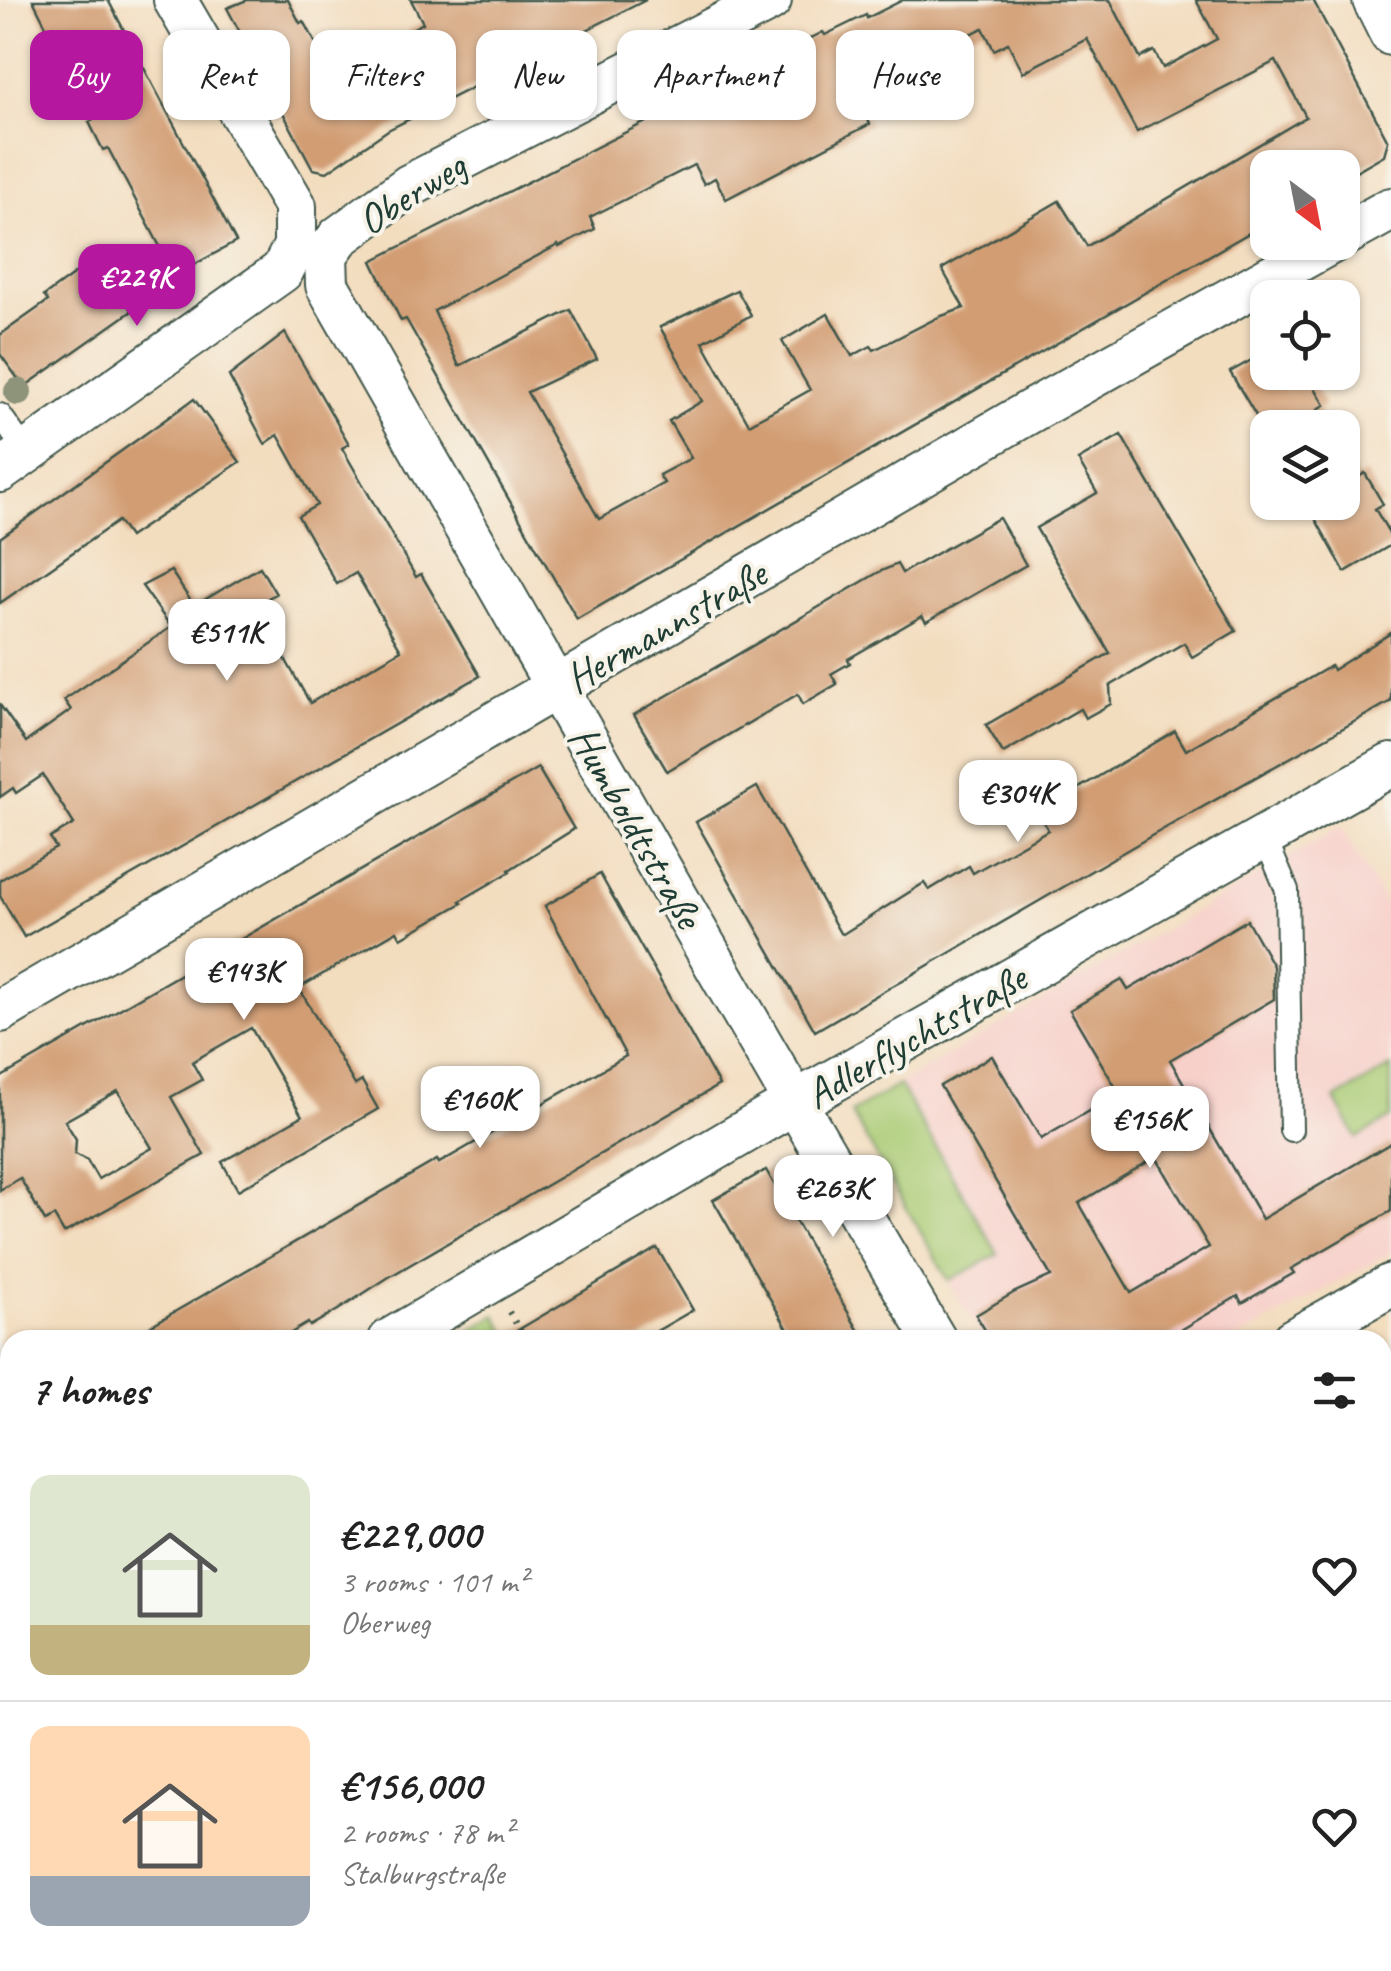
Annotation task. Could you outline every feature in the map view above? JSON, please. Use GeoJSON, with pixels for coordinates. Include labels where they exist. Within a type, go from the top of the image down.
{"type":"FeatureCollection","features":[{"type":"Feature","properties":{"kind":"street","name":"Humboldtstraße"},"geometry":{"type":"LineString","coordinates":[[175,0],[295,206],[327,285],[794,1104],[929,1330]]}},
{"type":"Feature","properties":{"kind":"street","name":"Oberweg"},"geometry":{"type":"LineString","coordinates":[[13,462],[311,250],[339,237],[408,186],[770,0]]}},
{"type":"Feature","properties":{"kind":"street"},"geometry":{"type":"LineString","coordinates":[[1374,0],[1391,34]]}},
{"type":"Feature","properties":{"kind":"street"},"geometry":{"type":"LineString","coordinates":[[1360,226],[1391,209]]}},
{"type":"Feature","properties":{"kind":"street","name":"Hermannstraße"},"geometry":{"type":"LineString","coordinates":[[0,1011],[1030,411],[1300,260]]}},
{"type":"Feature","properties":{"kind":"street","name":"Adlerflychtstraße"},"geometry":{"type":"LineString","coordinates":[[407,1330],[794,1104],[1391,765]]}},
{"type":"Feature","properties":{"kind":"street"},"geometry":{"type":"LineString","coordinates":[[1311,1330],[1391,1285]]}},
{"type":"Feature","properties":{"kind":"lane"},"geometry":{"type":"LineString","coordinates":[[0,414],[13,462]]}},
{"type":"Feature","properties":{"kind":"lane"},"geometry":{"type":"LineString","coordinates":[[1264,836],[1287,890],[1290,1130]]}},
{"type":"Feature","properties":{"kind":"shaded area"},"geometry":{"type":"Polygon","coordinates":[[[1341,827],[1391,913],[1391,1252],[1253,1330],[977,1330],[850,1112],[1341,827]]]}},
{"type":"Feature","properties":{"kind":"green space"},"geometry":{"type":"Polygon","coordinates":[[[1391,1067],[1391,1118],[1357,1138],[1335,1099],[1391,1067]]]}},
{"type":"Feature","properties":{"kind":"green space"},"geometry":{"type":"Polygon","coordinates":[[[899,1085],[998,1254],[949,1281],[851,1113],[899,1085]]]}},
{"type":"Feature","properties":{"kind":"green space"},"geometry":{"type":"Polygon","coordinates":[[[496,1315],[505,1330],[470,1330],[496,1315]]]}},
{"type":"Feature","properties":{"kind":"building"},"geometry":{"type":"Polygon","coordinates":[[[33,0],[108,0],[124,30],[48,30],[33,0]]]}},
{"type":"Feature","properties":{"kind":"building"},"geometry":{"type":"Polygon","coordinates":[[[247,0],[288,0],[300,23],[304,21],[310,32],[310,120],[408,120],[327,172],[313,169],[287,120],[290,120],[290,30],[239,30],[227,8],[247,0]]]}},
{"type":"Feature","properties":{"kind":"building"},"geometry":{"type":"Polygon","coordinates":[[[411,0],[646,0],[586,30],[476,30],[476,86],[456,96],[456,30],[410,30],[423,23],[411,0]]]}},
{"type":"Feature","properties":{"kind":"building"},"geometry":{"type":"Polygon","coordinates":[[[903,0],[1110,0],[1140,58],[1154,51],[1163,68],[1217,39],[1196,0],[1313,0],[1388,141],[1384,155],[1360,169],[1360,150],[1250,150],[1250,232],[577,619],[406,319],[401,321],[372,261],[650,120],[816,120],[816,36],[866,15],[867,18],[903,0]],[[983,28],[974,33],[836,30],[836,120],[868,120],[870,124],[726,199],[715,178],[704,184],[694,165],[590,217],[595,229],[434,311],[459,366],[571,310],[597,359],[527,392],[599,519],[664,483],[659,475],[691,458],[669,421],[702,401],[660,327],[737,290],[751,315],[703,342],[749,424],[810,390],[782,341],[828,314],[852,356],[871,346],[874,350],[964,308],[942,269],[1059,201],[1087,246],[1306,117],[1276,61],[1137,132],[1087,39],[1023,72],[1008,43],[994,50],[983,28]]]}},
{"type":"Feature","properties":{"kind":"building"},"geometry":{"type":"Polygon","coordinates":[[[143,66],[163,104],[163,120],[171,120],[236,242],[175,275],[108,148],[103,150],[89,122],[143,120],[143,66]]]}},
{"type":"Feature","properties":{"kind":"building"},"geometry":{"type":"Polygon","coordinates":[[[95,259],[132,311],[24,387],[0,354],[0,335],[48,301],[44,296],[95,259]]]}},
{"type":"Feature","properties":{"kind":"building"},"geometry":{"type":"Polygon","coordinates":[[[285,333],[349,444],[342,448],[416,577],[421,574],[480,676],[24,937],[0,896],[0,880],[56,848],[50,838],[74,824],[43,775],[16,793],[13,788],[0,797],[0,705],[26,742],[71,710],[64,700],[171,627],[142,586],[171,571],[194,606],[260,567],[276,594],[268,598],[283,624],[270,632],[310,703],[401,650],[356,573],[337,584],[298,516],[317,505],[278,435],[265,444],[229,376],[285,333]]]}},
{"type":"Feature","properties":{"kind":"building"},"geometry":{"type":"Polygon","coordinates":[[[1250,361],[1250,390],[1316,390],[1325,405],[1319,410],[1253,410],[1230,372],[1250,361]]]}},
{"type":"Feature","properties":{"kind":"building"},"geometry":{"type":"Polygon","coordinates":[[[194,399],[240,462],[129,537],[118,521],[0,603],[0,538],[194,399]]]}},
{"type":"Feature","properties":{"kind":"building"},"geometry":{"type":"Polygon","coordinates":[[[1121,435],[1236,631],[1192,657],[1184,643],[1110,686],[1111,704],[1085,718],[1080,709],[1003,753],[986,725],[1110,653],[1036,528],[1097,493],[1078,460],[1121,435]]]}},
{"type":"Feature","properties":{"kind":"building"},"geometry":{"type":"Polygon","coordinates":[[[1365,473],[1383,504],[1375,509],[1391,536],[1391,545],[1345,572],[1316,520],[1360,520],[1360,476],[1365,473]]]}},
{"type":"Feature","properties":{"kind":"building"},"geometry":{"type":"Polygon","coordinates":[[[999,518],[1026,565],[926,622],[922,616],[848,659],[850,663],[831,674],[837,684],[803,704],[798,694],[667,771],[634,715],[879,572],[897,564],[902,573],[999,518]]]}},
{"type":"Feature","properties":{"kind":"building"},"geometry":{"type":"Polygon","coordinates":[[[1391,633],[1391,701],[815,1031],[696,822],[757,787],[843,934],[924,883],[929,890],[969,866],[973,873],[1048,830],[1043,821],[1059,812],[1054,803],[1175,731],[1186,750],[1331,666],[1333,670],[1391,633]]]}},
{"type":"Feature","properties":{"kind":"building"},"geometry":{"type":"Polygon","coordinates":[[[538,768],[574,829],[462,903],[401,938],[397,931],[299,988],[355,1085],[362,1081],[378,1109],[238,1190],[222,1162],[302,1116],[251,1028],[192,1062],[202,1080],[171,1097],[204,1155],[64,1233],[54,1216],[45,1221],[20,1178],[0,1190],[0,1078],[538,768]],[[118,1091],[65,1121],[76,1139],[75,1154],[87,1160],[98,1179],[152,1148],[118,1091]]]}},
{"type":"Feature","properties":{"kind":"building"},"geometry":{"type":"Polygon","coordinates":[[[600,874],[719,1085],[310,1326],[308,1323],[296,1330],[143,1330],[626,1056],[545,906],[600,874]]]}},
{"type":"Feature","properties":{"kind":"building"},"geometry":{"type":"Polygon","coordinates":[[[1247,920],[1273,966],[1274,999],[1170,1060],[1262,1219],[1391,1143],[1391,1211],[1291,1269],[1294,1273],[1242,1303],[1238,1296],[1181,1330],[985,1330],[976,1315],[1051,1276],[940,1086],[992,1056],[1041,1139],[1119,1093],[1070,1010],[1122,980],[1128,990],[1247,920]],[[1156,1157],[1079,1203],[1131,1293],[1209,1247],[1156,1157]]]}},
{"type":"Feature","properties":{"kind":"building"},"geometry":{"type":"Polygon","coordinates":[[[766,1170],[858,1330],[788,1330],[713,1200],[766,1170]]]}},
{"type":"Feature","properties":{"kind":"building"},"geometry":{"type":"Polygon","coordinates":[[[657,1248],[693,1310],[658,1330],[518,1330],[657,1248]]]}}]}
